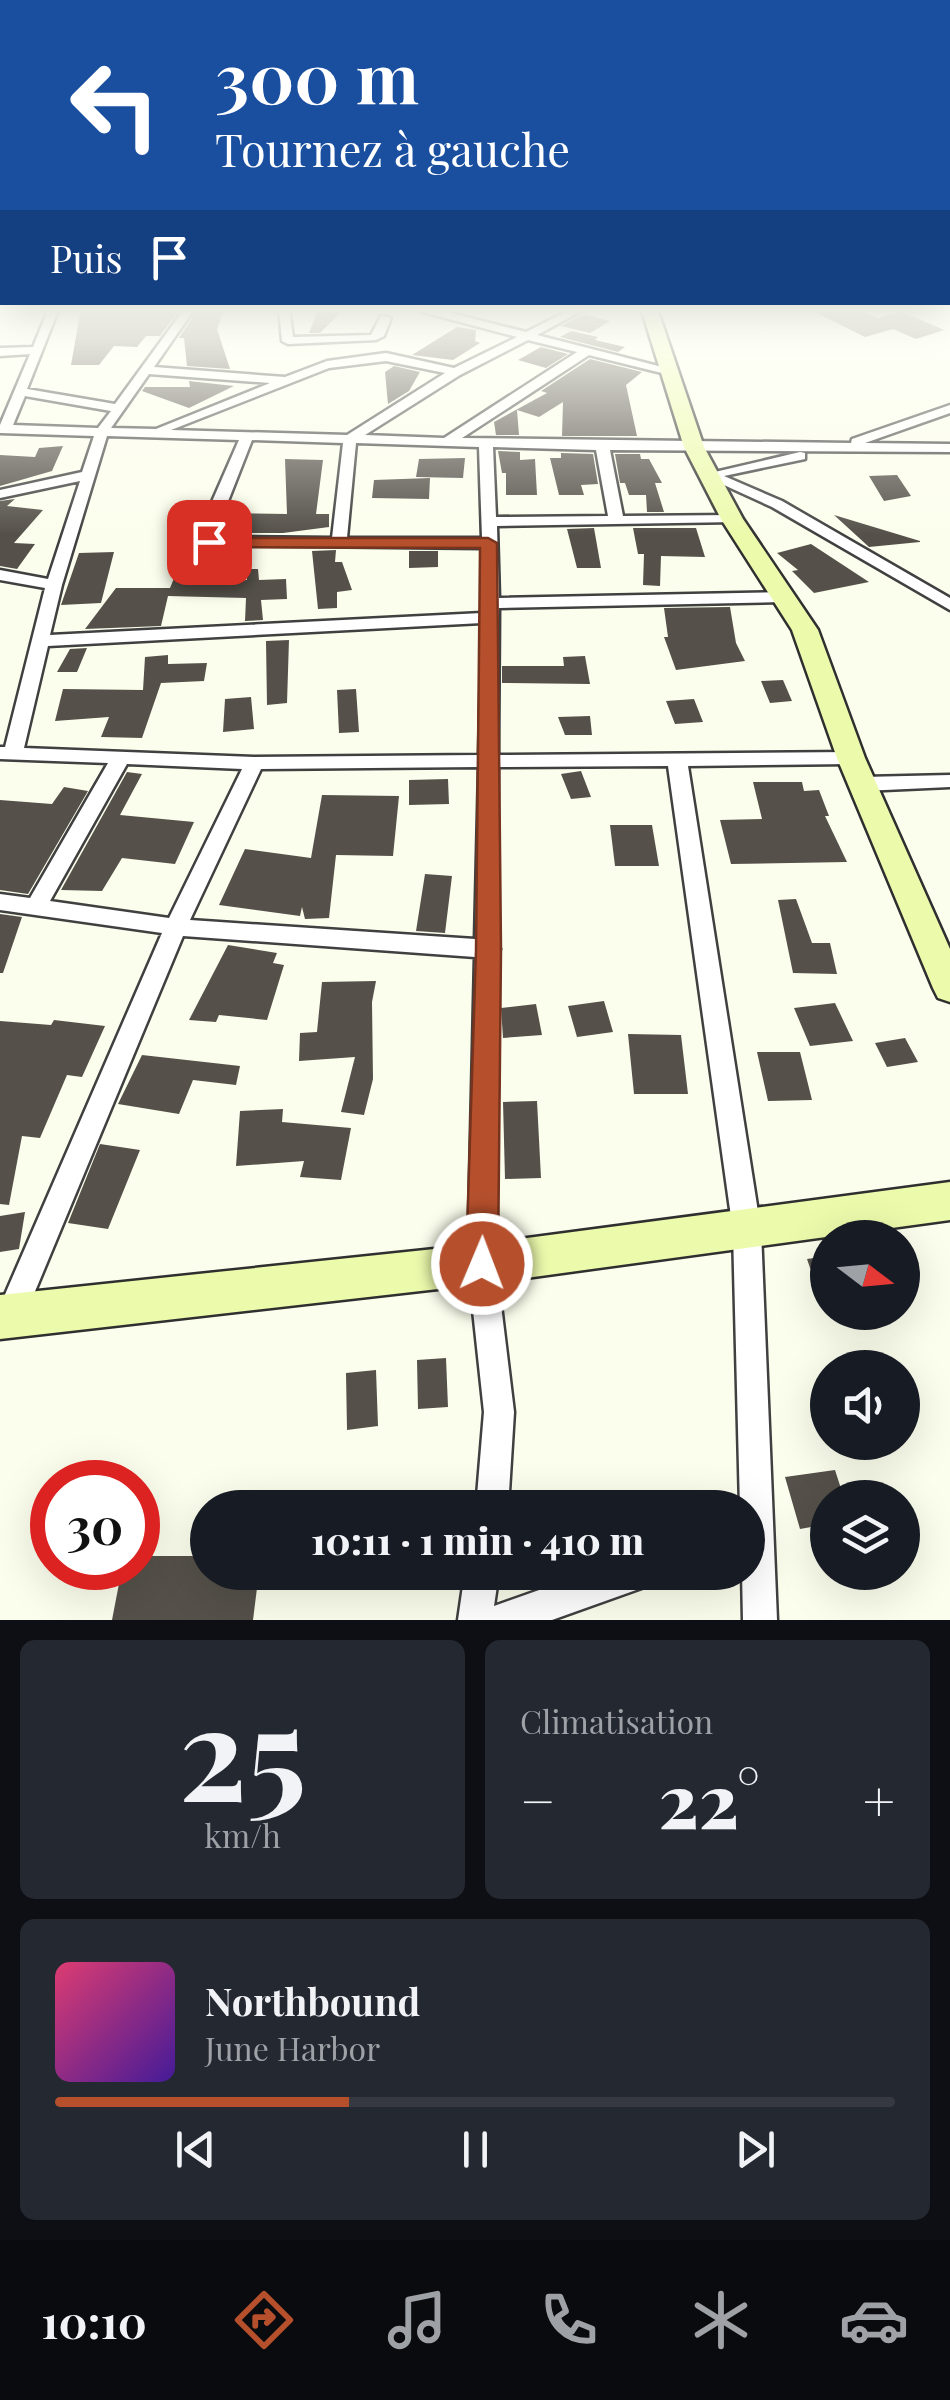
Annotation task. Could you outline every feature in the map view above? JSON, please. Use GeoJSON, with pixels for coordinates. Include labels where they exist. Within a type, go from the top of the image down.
{"type":"FeatureCollection","features":[{"type":"Feature","properties":{"kind":"main road"},"geometry":{"type":"LineString","coordinates":[[673,384],[694,447],[732,520],[805,630],[851,758],[950,988]]}},
{"type":"Feature","properties":{"kind":"main road"},"geometry":{"type":"LineString","coordinates":[[6,1317],[482,1264],[950,1201]]}},
{"type":"Feature","properties":{"kind":"street"},"geometry":{"type":"LineString","coordinates":[[25,384],[3,429],[602,446],[950,448]]}},
{"type":"Feature","properties":{"kind":"street"},"geometry":{"type":"LineString","coordinates":[[133,384],[102,432],[6,753],[254,763],[851,758]]}},
{"type":"Feature","properties":{"kind":"street"},"geometry":{"type":"LineString","coordinates":[[149,433],[272,384]]}},
{"type":"Feature","properties":{"kind":"street"},"geometry":{"type":"LineString","coordinates":[[350,439],[438,384]]}},
{"type":"Feature","properties":{"kind":"street"},"geometry":{"type":"LineString","coordinates":[[448,442],[538,384]]}},
{"type":"Feature","properties":{"kind":"street"},"geometry":{"type":"LineString","coordinates":[[23,392],[116,408]]}},
{"type":"Feature","properties":{"kind":"street"},"geometry":{"type":"LineString","coordinates":[[709,475],[840,448],[950,409]]}},
{"type":"Feature","properties":{"kind":"street"},"geometry":{"type":"LineString","coordinates":[[246,436],[206,539],[338,544],[488,543]]}},
{"type":"Feature","properties":{"kind":"street"},"geometry":{"type":"LineString","coordinates":[[338,544],[350,439]]}},
{"type":"Feature","properties":{"kind":"street"},"geometry":{"type":"LineString","coordinates":[[486,442],[488,950],[482,1264],[500,1412],[494,1490]]}},
{"type":"Feature","properties":{"kind":"street"},"geometry":{"type":"LineString","coordinates":[[602,446],[616,520]]}},
{"type":"Feature","properties":{"kind":"street"},"geometry":{"type":"LineString","coordinates":[[709,475],[776,504],[950,605]]}},
{"type":"Feature","properties":{"kind":"street"},"geometry":{"type":"LineString","coordinates":[[0,494],[89,476]]}},
{"type":"Feature","properties":{"kind":"street"},"geometry":{"type":"LineString","coordinates":[[487,522],[732,520]]}},
{"type":"Feature","properties":{"kind":"street"},"geometry":{"type":"LineString","coordinates":[[0,576],[54,585]]}},
{"type":"Feature","properties":{"kind":"street"},"geometry":{"type":"LineString","coordinates":[[42,642],[489,610],[784,597]]}},
{"type":"Feature","properties":{"kind":"street"},"geometry":{"type":"LineString","coordinates":[[36,906],[121,758]]}},
{"type":"Feature","properties":{"kind":"street"},"geometry":{"type":"LineString","coordinates":[[677,759],[748,1231],[751,1490]]}},
{"type":"Feature","properties":{"kind":"street"},"geometry":{"type":"LineString","coordinates":[[6,1317],[176,926],[254,763]]}},
{"type":"Feature","properties":{"kind":"street"},"geometry":{"type":"LineString","coordinates":[[862,784],[950,781]]}},
{"type":"Feature","properties":{"kind":"street"},"geometry":{"type":"LineString","coordinates":[[0,902],[176,926],[488,950]]}},
{"type":"Feature","properties":{"kind":"street"},"geometry":{"type":"LineString","coordinates":[[476,1620],[480,1590]]}},
{"type":"Feature","properties":{"kind":"street"},"geometry":{"type":"LineString","coordinates":[[502,1620],[589,1590]]}},
{"type":"Feature","properties":{"kind":"street"},"geometry":{"type":"LineString","coordinates":[[757,1590],[760,1620]]}},
{"type":"Feature","properties":{"kind":"building"},"geometry":{"type":"Polygon","coordinates":[[[189,384],[234,386],[189,408],[142,391],[145,387],[190,387],[189,384]]]}},
{"type":"Feature","properties":{"kind":"building"},"geometry":{"type":"Polygon","coordinates":[[[386,384],[413,384],[409,391],[388,404],[386,384]]]}},
{"type":"Feature","properties":{"kind":"building"},"geometry":{"type":"Polygon","coordinates":[[[552,384],[628,384],[637,436],[562,436],[563,402],[539,417],[517,410],[519,435],[496,435],[494,422],[547,393],[541,391],[552,384]]]}},
{"type":"Feature","properties":{"kind":"building"},"geometry":{"type":"Polygon","coordinates":[[[63,446],[52,471],[0,486],[0,455],[35,457],[39,448],[63,446]]]}},
{"type":"Feature","properties":{"kind":"building"},"geometry":{"type":"Polygon","coordinates":[[[498,451],[520,452],[520,460],[535,459],[537,495],[506,495],[506,473],[502,473],[498,451]]]}},
{"type":"Feature","properties":{"kind":"building"},"geometry":{"type":"Polygon","coordinates":[[[561,453],[593,454],[598,484],[581,485],[584,495],[559,495],[550,458],[561,458],[561,453]]]}},
{"type":"Feature","properties":{"kind":"building"},"geometry":{"type":"Polygon","coordinates":[[[615,454],[640,454],[641,459],[649,459],[662,483],[655,483],[664,512],[647,512],[646,495],[629,495],[625,483],[620,483],[615,454]]]}},
{"type":"Feature","properties":{"kind":"building"},"geometry":{"type":"Polygon","coordinates":[[[465,458],[463,478],[416,477],[419,459],[465,458]]]}},
{"type":"Feature","properties":{"kind":"building"},"geometry":{"type":"Polygon","coordinates":[[[285,459],[323,460],[316,514],[329,514],[329,527],[283,533],[222,533],[228,513],[287,514],[285,459]]]}},
{"type":"Feature","properties":{"kind":"building"},"geometry":{"type":"Polygon","coordinates":[[[897,475],[911,496],[884,501],[869,476],[897,475]]]}},
{"type":"Feature","properties":{"kind":"building"},"geometry":{"type":"Polygon","coordinates":[[[430,478],[429,499],[372,498],[374,480],[430,478]]]}},
{"type":"Feature","properties":{"kind":"building"},"geometry":{"type":"Polygon","coordinates":[[[15,499],[7,506],[43,510],[14,543],[35,544],[17,569],[0,566],[0,501],[15,499]]]}},
{"type":"Feature","properties":{"kind":"building"},"geometry":{"type":"Polygon","coordinates":[[[834,515],[920,541],[920,542],[869,547],[834,515]]]}},
{"type":"Feature","properties":{"kind":"building"},"geometry":{"type":"Polygon","coordinates":[[[594,528],[601,568],[577,568],[567,529],[594,528]]]}},
{"type":"Feature","properties":{"kind":"building"},"geometry":{"type":"Polygon","coordinates":[[[633,528],[696,528],[705,557],[661,556],[660,586],[643,585],[644,554],[638,554],[633,528]]]}},
{"type":"Feature","properties":{"kind":"building"},"geometry":{"type":"Polygon","coordinates":[[[811,544],[869,582],[814,593],[792,571],[798,570],[777,553],[811,544]]]}},
{"type":"Feature","properties":{"kind":"building"},"geometry":{"type":"Polygon","coordinates":[[[216,549],[241,549],[233,581],[247,580],[247,569],[258,569],[259,580],[286,579],[287,599],[261,600],[263,620],[245,621],[246,598],[168,596],[161,626],[85,629],[116,588],[170,588],[180,564],[207,565],[216,549]]]}},
{"type":"Feature","properties":{"kind":"building"},"geometry":{"type":"Polygon","coordinates":[[[336,550],[335,562],[342,562],[352,590],[337,592],[337,608],[318,609],[312,551],[336,550]]]}},
{"type":"Feature","properties":{"kind":"building"},"geometry":{"type":"Polygon","coordinates":[[[409,551],[438,551],[438,567],[409,568],[409,551]]]}},
{"type":"Feature","properties":{"kind":"building"},"geometry":{"type":"Polygon","coordinates":[[[114,552],[101,603],[61,605],[79,553],[114,552]]]}},
{"type":"Feature","properties":{"kind":"building"},"geometry":{"type":"Polygon","coordinates":[[[730,607],[736,643],[745,661],[676,670],[664,637],[668,637],[664,608],[730,607]]]}},
{"type":"Feature","properties":{"kind":"building"},"geometry":{"type":"Polygon","coordinates":[[[289,640],[287,703],[267,705],[266,641],[289,640]]]}},
{"type":"Feature","properties":{"kind":"building"},"geometry":{"type":"Polygon","coordinates":[[[87,648],[77,672],[57,672],[70,649],[87,648]]]}},
{"type":"Feature","properties":{"kind":"building"},"geometry":{"type":"Polygon","coordinates":[[[168,655],[168,664],[207,663],[204,681],[161,683],[142,738],[101,737],[109,717],[55,721],[63,689],[143,690],[145,657],[168,655]]]}},
{"type":"Feature","properties":{"kind":"building"},"geometry":{"type":"Polygon","coordinates":[[[585,656],[590,684],[502,683],[502,666],[564,666],[563,657],[585,656]]]}},
{"type":"Feature","properties":{"kind":"building"},"geometry":{"type":"Polygon","coordinates":[[[783,680],[792,701],[770,703],[761,681],[783,680]]]}},
{"type":"Feature","properties":{"kind":"building"},"geometry":{"type":"Polygon","coordinates":[[[356,689],[359,732],[339,733],[337,690],[356,689]]]}},
{"type":"Feature","properties":{"kind":"building"},"geometry":{"type":"Polygon","coordinates":[[[251,697],[254,729],[223,732],[225,699],[251,697]]]}},
{"type":"Feature","properties":{"kind":"building"},"geometry":{"type":"Polygon","coordinates":[[[694,699],[703,722],[675,724],[666,701],[694,699]]]}},
{"type":"Feature","properties":{"kind":"building"},"geometry":{"type":"Polygon","coordinates":[[[590,716],[592,735],[565,735],[558,717],[590,716]]]}},
{"type":"Feature","properties":{"kind":"building"},"geometry":{"type":"Polygon","coordinates":[[[581,771],[591,797],[571,799],[561,774],[581,771]]]}},
{"type":"Feature","properties":{"kind":"building"},"geometry":{"type":"Polygon","coordinates":[[[127,772],[142,774],[120,815],[194,822],[175,864],[122,858],[102,891],[61,890],[127,772]]]}},
{"type":"Feature","properties":{"kind":"building"},"geometry":{"type":"Polygon","coordinates":[[[448,779],[449,804],[409,805],[409,780],[448,779]]]}},
{"type":"Feature","properties":{"kind":"building"},"geometry":{"type":"Polygon","coordinates":[[[753,782],[802,782],[804,791],[819,790],[829,816],[825,816],[847,862],[731,864],[720,820],[762,819],[753,782]]]}},
{"type":"Feature","properties":{"kind":"building"},"geometry":{"type":"Polygon","coordinates":[[[64,787],[88,791],[28,894],[0,890],[0,800],[52,804],[64,787]]]}},
{"type":"Feature","properties":{"kind":"building"},"geometry":{"type":"Polygon","coordinates":[[[322,795],[399,796],[393,856],[336,855],[329,918],[305,919],[302,907],[300,916],[219,905],[245,849],[311,858],[322,795]]]}},
{"type":"Feature","properties":{"kind":"building"},"geometry":{"type":"Polygon","coordinates":[[[610,825],[652,825],[659,866],[615,866],[610,825]]]}},
{"type":"Feature","properties":{"kind":"building"},"geometry":{"type":"Polygon","coordinates":[[[425,874],[452,876],[445,933],[416,931],[425,874]]]}},
{"type":"Feature","properties":{"kind":"building"},"geometry":{"type":"Polygon","coordinates":[[[796,899],[812,943],[830,943],[837,974],[793,973],[778,900],[796,899]]]}},
{"type":"Feature","properties":{"kind":"building"},"geometry":{"type":"Polygon","coordinates":[[[0,914],[22,917],[3,973],[0,973],[0,914]]]}},
{"type":"Feature","properties":{"kind":"building"},"geometry":{"type":"Polygon","coordinates":[[[228,945],[277,953],[273,963],[284,965],[267,1020],[219,1015],[216,1022],[189,1020],[228,945]]]}},
{"type":"Feature","properties":{"kind":"building"},"geometry":{"type":"Polygon","coordinates":[[[376,981],[372,1002],[373,1079],[364,1115],[341,1112],[355,1057],[299,1061],[300,1033],[317,1032],[322,982],[376,981]]]}},
{"type":"Feature","properties":{"kind":"building"},"geometry":{"type":"Polygon","coordinates":[[[604,1001],[613,1032],[577,1037],[568,1006],[604,1001]]]}},
{"type":"Feature","properties":{"kind":"building"},"geometry":{"type":"Polygon","coordinates":[[[835,1003],[853,1041],[810,1046],[794,1008],[835,1003]]]}},
{"type":"Feature","properties":{"kind":"building"},"geometry":{"type":"Polygon","coordinates":[[[536,1004],[542,1035],[503,1038],[501,1008],[536,1004]]]}},
{"type":"Feature","properties":{"kind":"building"},"geometry":{"type":"Polygon","coordinates":[[[54,1020],[105,1026],[82,1077],[67,1075],[40,1138],[22,1136],[9,1205],[0,1204],[0,1021],[51,1025],[54,1020]]]}},
{"type":"Feature","properties":{"kind":"building"},"geometry":{"type":"Polygon","coordinates":[[[628,1034],[681,1035],[688,1094],[634,1094],[628,1034]]]}},
{"type":"Feature","properties":{"kind":"building"},"geometry":{"type":"Polygon","coordinates":[[[905,1038],[918,1062],[887,1067],[875,1043],[905,1038]]]}},
{"type":"Feature","properties":{"kind":"building"},"geometry":{"type":"Polygon","coordinates":[[[757,1052],[800,1052],[812,1100],[768,1101],[757,1052]]]}},
{"type":"Feature","properties":{"kind":"building"},"geometry":{"type":"Polygon","coordinates":[[[142,1055],[240,1066],[236,1085],[193,1080],[179,1114],[118,1104],[142,1055]]]}},
{"type":"Feature","properties":{"kind":"building"},"geometry":{"type":"Polygon","coordinates":[[[537,1101],[541,1178],[505,1179],[503,1102],[537,1101]]]}},
{"type":"Feature","properties":{"kind":"building"},"geometry":{"type":"Polygon","coordinates":[[[283,1109],[282,1122],[351,1128],[341,1180],[300,1177],[304,1161],[236,1166],[240,1111],[283,1109]]]}},
{"type":"Feature","properties":{"kind":"building"},"geometry":{"type":"Polygon","coordinates":[[[100,1144],[140,1150],[108,1229],[68,1223],[100,1144]]]}},
{"type":"Feature","properties":{"kind":"building"},"geometry":{"type":"Polygon","coordinates":[[[25,1212],[19,1249],[0,1252],[0,1216],[25,1212]]]}},
{"type":"Feature","properties":{"kind":"building"},"geometry":{"type":"Polygon","coordinates":[[[446,1358],[448,1407],[418,1409],[417,1360],[446,1358]]]}},
{"type":"Feature","properties":{"kind":"building"},"geometry":{"type":"Polygon","coordinates":[[[376,1370],[378,1426],[347,1430],[346,1373],[376,1370]]]}},
{"type":"Feature","properties":{"kind":"building"},"geometry":{"type":"Polygon","coordinates":[[[835,1470],[838,1480],[810,1480],[810,1527],[800,1529],[785,1477],[835,1470]]]}},
{"type":"Feature","properties":{"kind":"building"},"geometry":{"type":"Polygon","coordinates":[[[160,1556],[190,1556],[190,1590],[257,1590],[253,1620],[112,1620],[118,1590],[160,1590],[160,1556]]]}},
{"type":"Feature","properties":{"kind":"route"},"geometry":{"type":"LineString","coordinates":[[209,542],[488,543],[488,950],[482,1264]]}}]}
